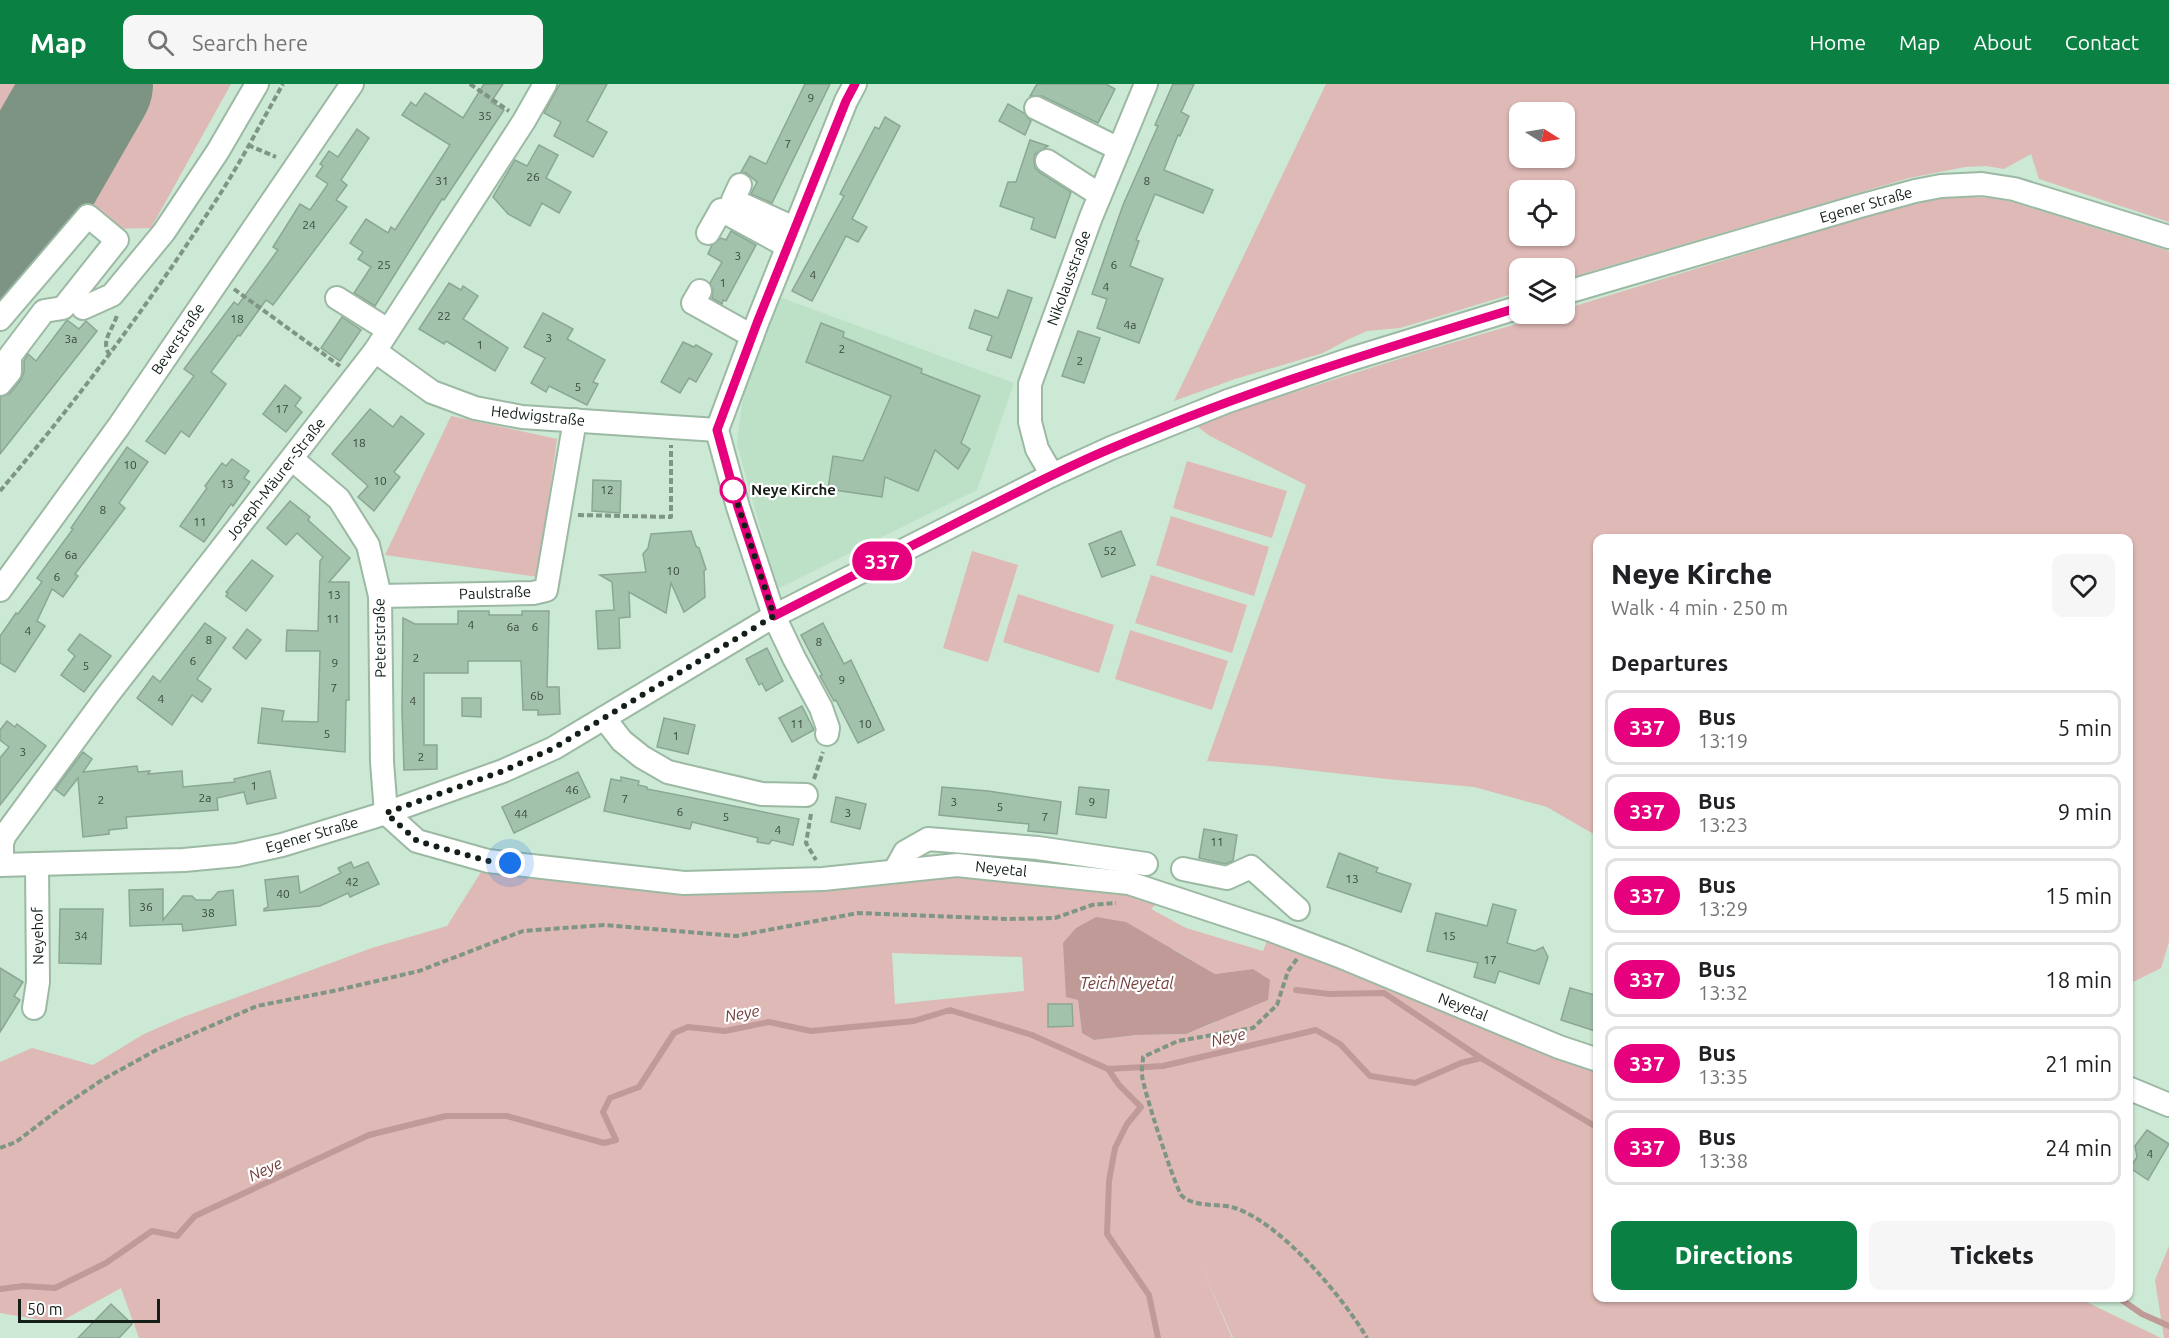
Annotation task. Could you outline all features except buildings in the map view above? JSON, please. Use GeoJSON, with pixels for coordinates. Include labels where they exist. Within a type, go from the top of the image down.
{"type":"FeatureCollection","features":[{"type":"Feature","properties":{"kind":"street"},"geometry":{"type":"LineString","coordinates":[[83,308],[112,295],[164,232],[218,151],[257,84]]}},
{"type":"Feature","properties":{"kind":"street","name":"Beverstraße"},"geometry":{"type":"LineString","coordinates":[[0,590],[119,426],[352,84]]}},
{"type":"Feature","properties":{"kind":"street","name":"Joseph-Mäurer-Straße"},"geometry":{"type":"LineString","coordinates":[[1,865],[2,843],[5,835],[100,705],[375,351],[524,121],[545,84]]}},
{"type":"Feature","properties":{"kind":"street"},"geometry":{"type":"LineString","coordinates":[[827,734],[828,728],[821,708],[774,616],[738,507],[717,430],[790,237],[855,84]]}},
{"type":"Feature","properties":{"kind":"street","name":"Nikolausstraße"},"geometry":{"type":"LineString","coordinates":[[1052,475],[1037,449],[1030,422],[1030,384],[1100,195],[1146,84]]}},
{"type":"Feature","properties":{"kind":"street"},"geometry":{"type":"LineString","coordinates":[[1036,108],[1119,149]]}},
{"type":"Feature","properties":{"kind":"street"},"geometry":{"type":"LineString","coordinates":[[1047,161],[1100,195]]}},
{"type":"Feature","properties":{"kind":"street","name":"Egener Straße"},"geometry":{"type":"LineString","coordinates":[[1575,290],[1915,190],[1941,186],[1982,184],[2014,189],[2169,237]]}},
{"type":"Feature","properties":{"kind":"street"},"geometry":{"type":"LineString","coordinates":[[740,185],[733,200],[790,237]]}},
{"type":"Feature","properties":{"kind":"street"},"geometry":{"type":"LineString","coordinates":[[708,234],[721,210],[790,237]]}},
{"type":"Feature","properties":{"kind":"street"},"geometry":{"type":"LineString","coordinates":[[0,319],[88,216],[117,240],[63,308],[44,311],[10,356],[10,372],[0,384]]}},
{"type":"Feature","properties":{"kind":"street"},"geometry":{"type":"LineString","coordinates":[[700,291],[693,303],[752,336]]}},
{"type":"Feature","properties":{"kind":"street"},"geometry":{"type":"LineString","coordinates":[[337,298],[388,330]]}},
{"type":"Feature","properties":{"kind":"street","name":"Egener Straße"},"geometry":{"type":"LineString","coordinates":[[1,865],[184,860],[237,855],[282,845],[386,813],[503,771],[554,748],[774,616],[1052,475],[1111,448],[1228,401],[1351,359],[1509,310]]}},
{"type":"Feature","properties":{"kind":"street","name":"Hedwigstraße"},"geometry":{"type":"LineString","coordinates":[[375,351],[432,392],[475,408],[522,417],[717,430]]}},
{"type":"Feature","properties":{"kind":"street","name":"Paulstraße"},"geometry":{"type":"LineString","coordinates":[[380,596],[546,590],[575,420]]}},
{"type":"Feature","properties":{"kind":"street","name":"Peterstraße"},"geometry":{"type":"LineString","coordinates":[[292,459],[339,499],[368,545],[380,596],[382,762],[386,813]]}},
{"type":"Feature","properties":{"kind":"street"},"geometry":{"type":"LineString","coordinates":[[604,718],[622,741],[642,757],[668,772],[809,805]]}},
{"type":"Feature","properties":{"kind":"street","name":"Neyetal"},"geometry":{"type":"LineString","coordinates":[[386,813],[417,841],[488,861],[684,883],[823,879],[957,865],[1130,883],[1271,930],[1559,1047],[1593,1058]]}},
{"type":"Feature","properties":{"kind":"street"},"geometry":{"type":"LineString","coordinates":[[895,870],[905,852],[928,839],[1038,848],[1146,864]]}},
{"type":"Feature","properties":{"kind":"street","name":"Neyehof"},"geometry":{"type":"LineString","coordinates":[[34,1008],[38,982],[37,864]]}},
{"type":"Feature","properties":{"kind":"street"},"geometry":{"type":"LineString","coordinates":[[1183,869],[1227,878],[1251,867],[1298,909]]}},
{"type":"Feature","properties":{"kind":"street"},"geometry":{"type":"LineString","coordinates":[[2133,1090],[2169,1105]]}},
{"type":"Feature","properties":{"kind":"path"},"geometry":{"type":"LineString","coordinates":[[0,491],[56,425],[110,355],[222,190],[283,84]]}},
{"type":"Feature","properties":{"kind":"path"},"geometry":{"type":"LineString","coordinates":[[470,84],[524,121]]}},
{"type":"Feature","properties":{"kind":"path"},"geometry":{"type":"LineString","coordinates":[[248,145],[276,157]]}},
{"type":"Feature","properties":{"kind":"path"},"geometry":{"type":"LineString","coordinates":[[219,279],[355,377]]}},
{"type":"Feature","properties":{"kind":"path"},"geometry":{"type":"LineString","coordinates":[[110,355],[106,351],[105,342],[116,320],[118,309],[112,295]]}},
{"type":"Feature","properties":{"kind":"path"},"geometry":{"type":"LineString","coordinates":[[558,515],[671,517],[672,427]]}},
{"type":"Feature","properties":{"kind":"path"},"geometry":{"type":"LineString","coordinates":[[809,805],[806,843],[820,867]]}},
{"type":"Feature","properties":{"kind":"path"},"geometry":{"type":"LineString","coordinates":[[0,1148],[16,1142],[102,1080],[149,1054],[257,1006],[419,971],[523,931],[604,925],[736,936],[858,913],[1009,920],[1054,918],[1092,905],[1121,903]]}},
{"type":"Feature","properties":{"kind":"path"},"geometry":{"type":"LineString","coordinates":[[1306,945],[1288,971],[1277,1005],[1253,1028],[1178,1041],[1143,1057],[1141,1074],[1180,1194],[1190,1201],[1235,1208],[1270,1227],[1314,1269],[1357,1322],[1367,1338]]}},
{"type":"Feature","properties":{"kind":"shaded area"},"geometry":{"type":"Polygon","coordinates":[[[0,84],[231,84],[151,228],[107,229],[88,212],[0,315],[0,84]]]}},
{"type":"Feature","properties":{"kind":"shaded area"},"geometry":{"type":"Polygon","coordinates":[[[1326,84],[2169,84],[2169,222],[2039,179],[2031,154],[2004,169],[1986,166],[1965,167],[1909,178],[1575,276],[1575,258],[1509,258],[1509,295],[1400,328],[1367,331],[1323,353],[1235,379],[1174,401],[1326,84]]]}},
{"type":"Feature","properties":{"kind":"shaded area"},"geometry":{"type":"Polygon","coordinates":[[[1971,197],[2012,202],[2169,251],[2169,942],[2161,968],[2133,982],[2133,534],[1593,534],[1593,834],[1547,807],[1474,787],[1207,761],[1306,485],[1210,436],[1194,424],[1517,324],[1575,324],[1575,306],[1920,200],[1971,197]]]}},
{"type":"Feature","properties":{"kind":"shaded area"},"geometry":{"type":"Polygon","coordinates":[[[779,297],[1014,383],[977,490],[777,589],[737,444],[744,386],[779,297]]]}},
{"type":"Feature","properties":{"kind":"shaded area"},"geometry":{"type":"Polygon","coordinates":[[[451,416],[557,439],[538,577],[385,555],[451,416]]]}},
{"type":"Feature","properties":{"kind":"shaded area"},"geometry":{"type":"Polygon","coordinates":[[[1187,461],[1287,491],[1272,538],[1173,508],[1187,461]]]}},
{"type":"Feature","properties":{"kind":"shaded area"},"geometry":{"type":"Polygon","coordinates":[[[1171,516],[1269,547],[1254,596],[1156,565],[1171,516]]]}},
{"type":"Feature","properties":{"kind":"shaded area"},"geometry":{"type":"Polygon","coordinates":[[[972,551],[1018,565],[988,662],[943,648],[972,551]]]}},
{"type":"Feature","properties":{"kind":"shaded area"},"geometry":{"type":"Polygon","coordinates":[[[1151,575],[1247,605],[1232,653],[1135,623],[1151,575]]]}},
{"type":"Feature","properties":{"kind":"shaded area"},"geometry":{"type":"Polygon","coordinates":[[[1018,594],[1114,625],[1099,673],[1003,642],[1018,594]]]}},
{"type":"Feature","properties":{"kind":"shaded area"},"geometry":{"type":"Polygon","coordinates":[[[1130,630],[1228,661],[1212,710],[1115,679],[1130,630]]]}},
{"type":"Feature","properties":{"kind":"shaded area"},"geometry":{"type":"Polygon","coordinates":[[[488,861],[684,883],[895,870],[1165,896],[1151,909],[1186,928],[1263,951],[1271,930],[1593,1058],[1593,1302],[2086,1302],[2161,1338],[1233,1338],[1200,1263],[1232,1338],[139,1338],[121,1288],[58,1323],[0,1313],[0,1062],[32,1048],[93,1065],[144,1034],[183,1017],[372,948],[447,926],[488,861]],[[1173,949],[1078,1000],[1082,1032],[1094,1040],[1137,1035],[1186,1034],[1216,1022],[1253,969],[1215,974],[1173,949]],[[892,953],[895,1004],[1024,991],[1022,957],[892,953]]]}},
{"type":"Feature","properties":{"kind":"shaded area"},"geometry":{"type":"Polygon","coordinates":[[[2169,1246],[2169,1338],[2164,1338],[2155,1280],[2169,1246]]]}},
{"type":"Feature","properties":{"kind":"water","name":"Teich Neyetal"},"geometry":{"type":"Polygon","coordinates":[[[1096,917],[1126,922],[1215,974],[1253,969],[1270,980],[1268,1000],[1186,1034],[1137,1035],[1094,1040],[1082,1033],[1078,1000],[1066,997],[1063,943],[1076,928],[1096,917]]]}},
{"type":"Feature","properties":{"kind":"waterway"},"geometry":{"type":"LineString","coordinates":[[1296,990],[1329,994],[1384,993],[1481,1058]]}},
{"type":"Feature","properties":{"kind":"waterway","name":"Neye"},"geometry":{"type":"LineString","coordinates":[[0,1289],[24,1286],[55,1288],[106,1263],[152,1231],[177,1236],[195,1216],[369,1135],[446,1116],[507,1116],[604,1143],[616,1140],[603,1112],[610,1098],[639,1087],[674,1033],[688,1027],[725,1031],[769,1022],[811,1031],[914,1021],[950,1010],[1032,1035],[1108,1069],[1163,1066],[1316,1030],[1340,1044],[1370,1076],[1415,1083],[1461,1063],[1481,1058],[1593,1125]]}},
{"type":"Feature","properties":{"kind":"waterway"},"geometry":{"type":"LineString","coordinates":[[1108,1069],[1119,1085],[1141,1107],[1127,1124],[1115,1148],[1109,1181],[1107,1234],[1149,1295],[1158,1338]]}},
{"type":"Feature","properties":{"kind":"waterway","name":"Neye"},"geometry":{"type":"LineString","coordinates":[[2125,1302],[2142,1314],[2169,1326]]}},
{"type":"Feature","properties":{"kind":"runway"},"geometry":{"type":"LineString","coordinates":[[0,239],[89,84]]}},
{"type":"Feature","properties":{"kind":"bus line","name":"337"},"geometry":{"type":"LineString","coordinates":[[855,84],[794,228],[717,430],[738,507],[774,616],[1052,475],[1111,448],[1228,401],[1351,359],[1509,310]]}},
{"type":"Feature","properties":{"kind":"place","name":"Neye Kirche"},"geometry":{"type":"Point","coordinates":[733,490]}},
{"type":"Feature","properties":{"kind":"route"},"geometry":{"type":"LineString","coordinates":[[510,863],[488,861],[417,841],[386,813],[503,771],[554,748],[774,616],[733,490]]}}]}
